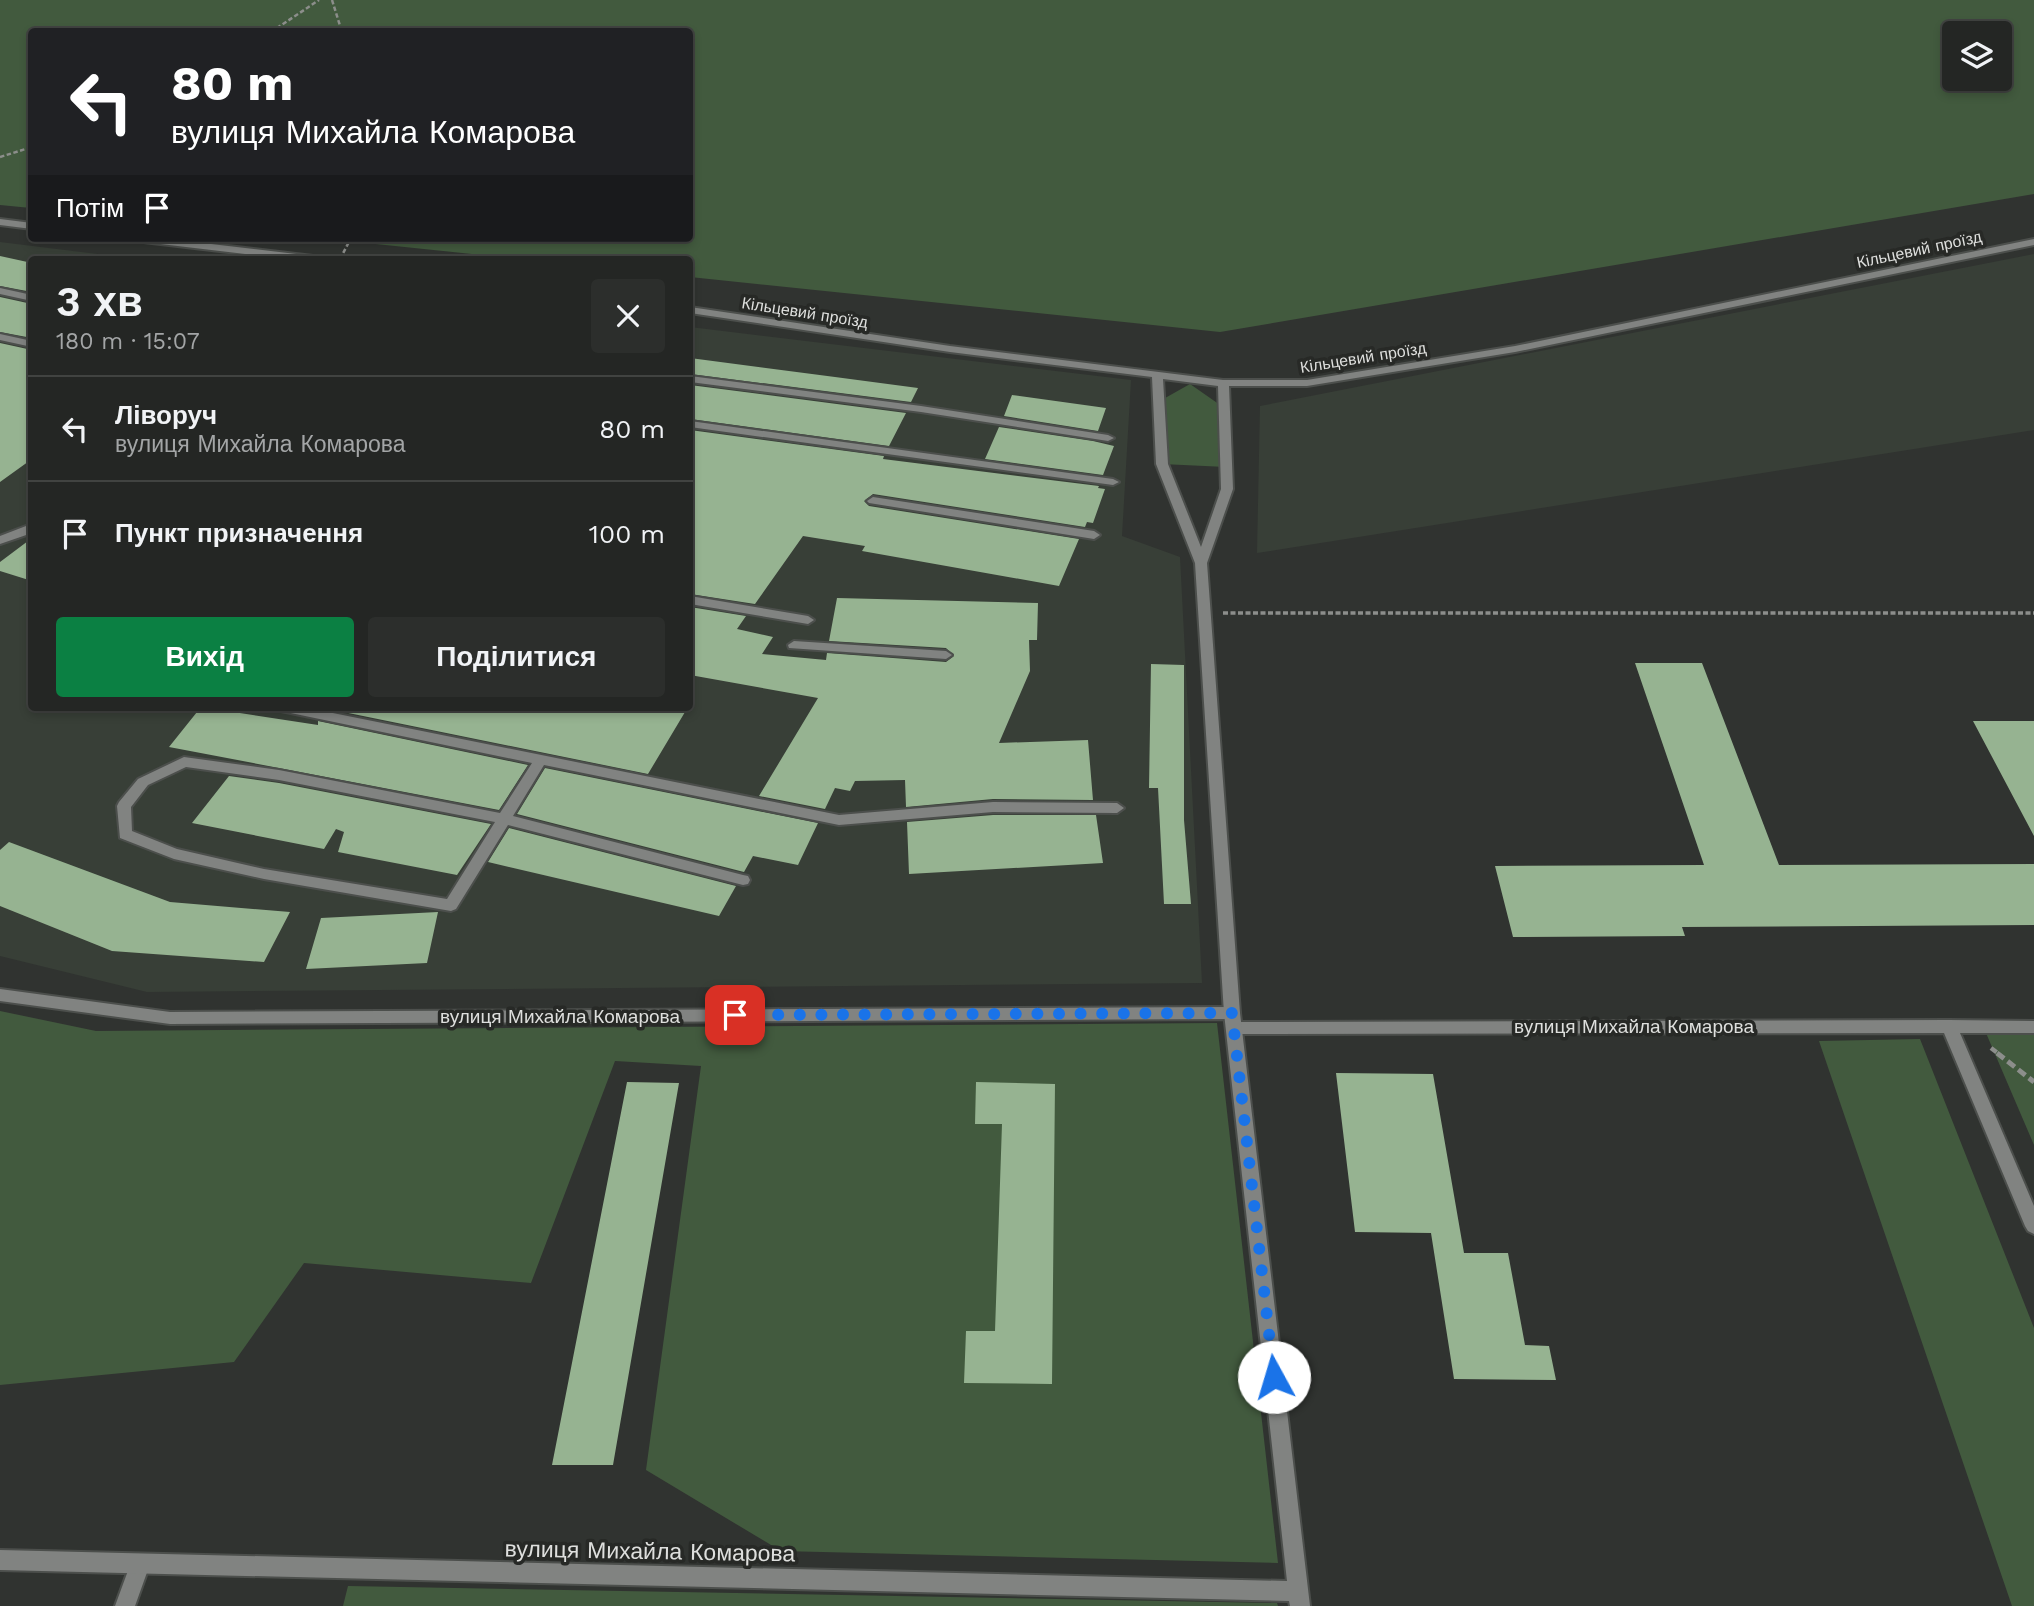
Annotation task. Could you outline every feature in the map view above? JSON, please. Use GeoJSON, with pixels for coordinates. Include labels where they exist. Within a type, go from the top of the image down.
{"type":"FeatureCollection","features":[{"type":"Feature","properties":{"kind":"street"},"geometry":{"type":"LineString","coordinates":[[0,222],[28,226]]}},
{"type":"Feature","properties":{"kind":"street"},"geometry":{"type":"LineString","coordinates":[[169,242],[288,256]]}},
{"type":"Feature","properties":{"kind":"street","name":"Кільцевий проїзд"},"geometry":{"type":"LineString","coordinates":[[693,310],[950,349],[1223,383],[1307,383],[1515,349],[2034,242]]}},
{"type":"Feature","properties":{"kind":"street"},"geometry":{"type":"LineString","coordinates":[[0,291],[28,297]]}},
{"type":"Feature","properties":{"kind":"street"},"geometry":{"type":"LineString","coordinates":[[0,337],[28,343]]}},
{"type":"Feature","properties":{"kind":"street"},"geometry":{"type":"LineString","coordinates":[[1157,375],[1162,464],[1201,563],[1233,1020]]}},
{"type":"Feature","properties":{"kind":"street"},"geometry":{"type":"LineString","coordinates":[[693,379],[921,409],[1108,438]]}},
{"type":"Feature","properties":{"kind":"street"},"geometry":{"type":"LineString","coordinates":[[1201,563],[1227,489],[1223,383]]}},
{"type":"Feature","properties":{"kind":"street"},"geometry":{"type":"LineString","coordinates":[[693,424],[1113,482]]}},
{"type":"Feature","properties":{"kind":"street"},"geometry":{"type":"LineString","coordinates":[[873,501],[1094,534]]}},
{"type":"Feature","properties":{"kind":"street"},"geometry":{"type":"LineString","coordinates":[[0,540],[28,530]]}},
{"type":"Feature","properties":{"kind":"street"},"geometry":{"type":"LineString","coordinates":[[693,601],[808,621]]}},
{"type":"Feature","properties":{"kind":"street"},"geometry":{"type":"LineString","coordinates":[[794,645],[946,655]]}},
{"type":"Feature","properties":{"kind":"street"},"geometry":{"type":"LineString","coordinates":[[301,711],[839,820],[993,807],[1117,808]]}},
{"type":"Feature","properties":{"kind":"street"},"geometry":{"type":"LineString","coordinates":[[541,759],[505,819],[451,905],[264,874],[174,854],[125,834],[124,806],[143,782],[184,762],[279,775],[505,819],[743,880]]}},
{"type":"Feature","properties":{"kind":"street","name":"вулиця Михайла Комарова"},"geometry":{"type":"LineString","coordinates":[[0,995],[170,1018],[1233,1020],[2034,1027]]}},
{"type":"Feature","properties":{"kind":"street","name":"вулиця Михайла Комарова"},"geometry":{"type":"LineString","coordinates":[[0,1560],[1299,1598],[1233,1020]]}},
{"type":"Feature","properties":{"kind":"street"},"geometry":{"type":"LineString","coordinates":[[1956,1026],[2034,1226]]}},
{"type":"Feature","properties":{"kind":"street"},"geometry":{"type":"LineString","coordinates":[[125,1606],[141,1564]]}},
{"type":"Feature","properties":{"kind":"path"},"geometry":{"type":"LineString","coordinates":[[277,28],[318,0]]}},
{"type":"Feature","properties":{"kind":"path"},"geometry":{"type":"LineString","coordinates":[[332,0],[341,28]]}},
{"type":"Feature","properties":{"kind":"path"},"geometry":{"type":"LineString","coordinates":[[0,157],[28,148]]}},
{"type":"Feature","properties":{"kind":"path"},"geometry":{"type":"LineString","coordinates":[[1204,613],[2034,613]]}},
{"type":"Feature","properties":{"kind":"path"},"geometry":{"type":"LineString","coordinates":[[1956,1026],[2034,1082]]}},
{"type":"Feature","properties":{"kind":"shaded area"},"geometry":{"type":"Polygon","coordinates":[[[0,242],[114,256],[28,256],[28,711],[693,711],[693,327],[1131,380],[1122,536],[1180,557],[1202,983],[147,992],[0,956],[0,242]]]}},
{"type":"Feature","properties":{"kind":"shaded area"},"geometry":{"type":"Polygon","coordinates":[[[2034,254],[2034,430],[1257,553],[1260,406],[2034,254]]]}},
{"type":"Feature","properties":{"kind":"green space"},"geometry":{"type":"Polygon","coordinates":[[[0,0],[2034,0],[2034,194],[1220,332],[693,277],[693,256],[491,256],[356,242],[693,242],[693,28],[28,28],[28,208],[0,205],[0,0]]]}},
{"type":"Feature","properties":{"kind":"green space"},"geometry":{"type":"Polygon","coordinates":[[[1190,384],[1223,407],[1226,467],[1162,464],[1158,402],[1190,384]]]}},
{"type":"Feature","properties":{"kind":"green space"},"geometry":{"type":"Polygon","coordinates":[[[0,1011],[96,1031],[1217,1023],[1278,1563],[781,1551],[646,1470],[701,1066],[615,1061],[531,1283],[304,1263],[234,1362],[0,1385],[0,1011]]]}},
{"type":"Feature","properties":{"kind":"green space"},"geometry":{"type":"Polygon","coordinates":[[[1983,1026],[2034,1027],[2034,1145],[1983,1026]]]}},
{"type":"Feature","properties":{"kind":"green space"},"geometry":{"type":"Polygon","coordinates":[[[1920,1039],[2034,1328],[2034,1606],[2012,1606],[1819,1041],[1920,1039]]]}},
{"type":"Feature","properties":{"kind":"green space"},"geometry":{"type":"Polygon","coordinates":[[[348,1586],[1277,1603],[1278,1606],[343,1606],[348,1586]]]}},
{"type":"Feature","properties":{"kind":"building"},"geometry":{"type":"Polygon","coordinates":[[[0,256],[28,262],[28,291],[0,286],[0,256]]]}},
{"type":"Feature","properties":{"kind":"building"},"geometry":{"type":"Polygon","coordinates":[[[0,297],[28,303],[28,337],[0,332],[0,297]]]}},
{"type":"Feature","properties":{"kind":"building"},"geometry":{"type":"Polygon","coordinates":[[[0,343],[28,349],[28,462],[0,482],[0,343]]]}},
{"type":"Feature","properties":{"kind":"building"},"geometry":{"type":"Polygon","coordinates":[[[693,358],[918,388],[911,402],[693,374],[693,358]]]}},
{"type":"Feature","properties":{"kind":"building"},"geometry":{"type":"Polygon","coordinates":[[[693,385],[906,413],[889,446],[693,419],[693,385]]]}},
{"type":"Feature","properties":{"kind":"building"},"geometry":{"type":"Polygon","coordinates":[[[1012,395],[1106,408],[1098,431],[1004,416],[1012,395]]]}},
{"type":"Feature","properties":{"kind":"building"},"geometry":{"type":"Polygon","coordinates":[[[999,427],[1114,446],[1103,475],[985,459],[999,427]]]}},
{"type":"Feature","properties":{"kind":"building"},"geometry":{"type":"Polygon","coordinates":[[[693,430],[884,456],[883,459],[1099,486],[1098,488],[1105,489],[1093,523],[1087,522],[1085,527],[873,494],[864,501],[869,506],[1079,539],[1059,586],[862,551],[865,546],[803,536],[755,604],[693,594],[693,430]]]}},
{"type":"Feature","properties":{"kind":"building"},"geometry":{"type":"Polygon","coordinates":[[[28,541],[28,580],[0,571],[0,562],[28,541]]]}},
{"type":"Feature","properties":{"kind":"building"},"geometry":{"type":"Polygon","coordinates":[[[837,598],[1038,603],[1037,640],[1029,640],[1030,671],[999,743],[1088,740],[1093,800],[993,799],[906,807],[905,780],[855,781],[850,791],[835,788],[825,809],[759,796],[818,698],[693,676],[693,607],[746,616],[737,629],[773,637],[762,654],[826,660],[827,653],[946,662],[954,656],[946,648],[829,641],[837,598]]]}},
{"type":"Feature","properties":{"kind":"building"},"geometry":{"type":"Polygon","coordinates":[[[1635,663],[1702,663],[1779,865],[2034,864],[2034,925],[1682,927],[1685,936],[1513,937],[1495,866],[1704,865],[1635,663]]]}},
{"type":"Feature","properties":{"kind":"building"},"geometry":{"type":"Polygon","coordinates":[[[1151,664],[1184,665],[1184,820],[1191,904],[1164,904],[1158,788],[1149,788],[1151,664]]]}},
{"type":"Feature","properties":{"kind":"building"},"geometry":{"type":"Polygon","coordinates":[[[198,711],[227,711],[318,725],[318,721],[528,765],[499,810],[169,747],[198,711]]]}},
{"type":"Feature","properties":{"kind":"building"},"geometry":{"type":"Polygon","coordinates":[[[339,711],[686,711],[648,774],[339,711]]]}},
{"type":"Feature","properties":{"kind":"building"},"geometry":{"type":"Polygon","coordinates":[[[1973,721],[2034,721],[2034,836],[1973,721]]]}},
{"type":"Feature","properties":{"kind":"building"},"geometry":{"type":"Polygon","coordinates":[[[545,768],[818,823],[798,865],[753,856],[744,872],[517,814],[545,768]]]}},
{"type":"Feature","properties":{"kind":"building"},"geometry":{"type":"Polygon","coordinates":[[[229,776],[279,783],[491,824],[457,875],[338,852],[344,832],[336,829],[324,849],[192,823],[229,776]]]}},
{"type":"Feature","properties":{"kind":"building"},"geometry":{"type":"Polygon","coordinates":[[[993,815],[1096,815],[1103,863],[909,874],[907,822],[993,815]]]}},
{"type":"Feature","properties":{"kind":"building"},"geometry":{"type":"Polygon","coordinates":[[[509,828],[736,886],[719,916],[488,862],[509,828]]]}},
{"type":"Feature","properties":{"kind":"building"},"geometry":{"type":"Polygon","coordinates":[[[9,842],[170,902],[290,912],[264,962],[112,951],[0,906],[0,850],[9,842]]]}},
{"type":"Feature","properties":{"kind":"building"},"geometry":{"type":"Polygon","coordinates":[[[438,912],[427,963],[306,969],[321,918],[438,912]]]}},
{"type":"Feature","properties":{"kind":"building"},"geometry":{"type":"Polygon","coordinates":[[[1336,1073],[1433,1074],[1464,1253],[1508,1253],[1525,1345],[1549,1346],[1556,1380],[1454,1379],[1431,1233],[1355,1232],[1336,1073]]]}},
{"type":"Feature","properties":{"kind":"building"},"geometry":{"type":"Polygon","coordinates":[[[627,1082],[679,1083],[613,1465],[552,1465],[627,1082]]]}},
{"type":"Feature","properties":{"kind":"building"},"geometry":{"type":"Polygon","coordinates":[[[976,1082],[1055,1084],[1052,1384],[964,1383],[966,1331],[995,1331],[1002,1124],[975,1124],[976,1082]]]}},
{"type":"Feature","properties":{"kind":"route"},"geometry":{"type":"LineString","coordinates":[[735,1015],[1232,1013],[1274,1377]]}}]}
